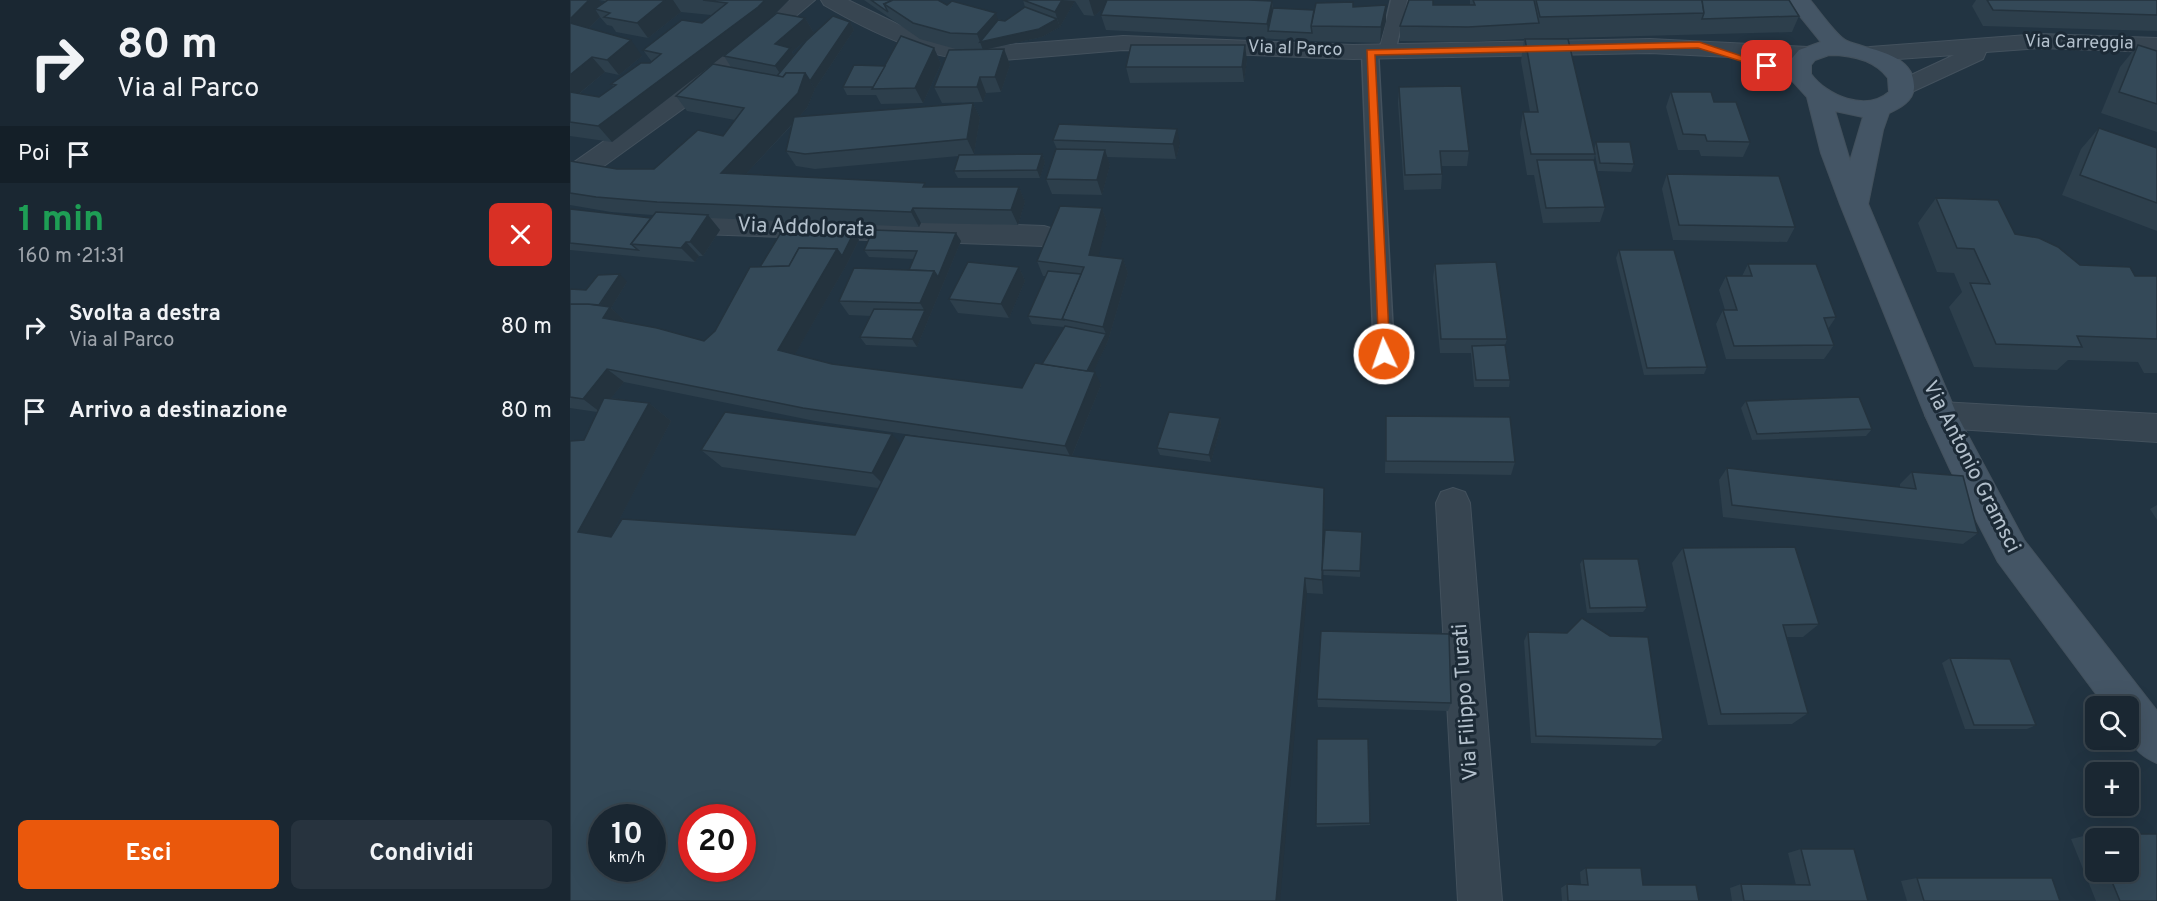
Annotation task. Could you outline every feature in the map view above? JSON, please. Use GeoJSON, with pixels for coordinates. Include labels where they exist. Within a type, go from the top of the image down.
{"type":"FeatureCollection","features":[{"type":"Feature","properties":{"kind":"street"},"geometry":{"type":"LineString","coordinates":[[570,178],[634,136],[742,53],[804,0]]}},
{"type":"Feature","properties":{"kind":"street","name":"Via al Parco"},"geometry":{"type":"LineString","coordinates":[[832,0],[900,38],[953,52],[1004,54],[1079,45],[1121,43],[1379,52],[1699,45],[1821,51]]}},
{"type":"Feature","properties":{"kind":"street"},"geometry":{"type":"LineString","coordinates":[[1785,0],[1821,51]]}},
{"type":"Feature","properties":{"kind":"street"},"geometry":{"type":"LineString","coordinates":[[1798,0],[1821,51]]}},
{"type":"Feature","properties":{"kind":"street","name":"Via Carreggia"},"geometry":{"type":"LineString","coordinates":[[1869,54],[2040,41],[2157,45]]}},
{"type":"Feature","properties":{"kind":"street","name":"Via Carreggia"},"geometry":{"type":"LineString","coordinates":[[1903,88],[2001,43]]}},
{"type":"Feature","properties":{"kind":"street","name":"Via al Parco"},"geometry":{"type":"LineString","coordinates":[[1699,45],[1767,66],[1811,90]]}},
{"type":"Feature","properties":{"kind":"street"},"geometry":{"type":"LineString","coordinates":[[1821,51],[1869,54],[1894,69],[1903,88],[1899,97],[1891,104],[1878,109],[1848,108],[1811,90],[1799,72],[1801,62],[1821,51]]}},
{"type":"Feature","properties":{"kind":"street","name":"Via Antonio Gramsci"},"geometry":{"type":"LineString","coordinates":[[1811,90],[1854,204],[1941,415],[2011,551],[2157,743]]}},
{"type":"Feature","properties":{"kind":"street"},"geometry":{"type":"LineString","coordinates":[[1854,204],[1870,130],[1878,109]]}},
{"type":"Feature","properties":{"kind":"street","name":"Via Addolorata"},"geometry":{"type":"LineString","coordinates":[[641,220],[743,226],[1044,236]]}},
{"type":"Feature","properties":{"kind":"street"},"geometry":{"type":"LineString","coordinates":[[1941,415],[2157,428]]}},
{"type":"Feature","properties":{"kind":"street","name":"Via Filippo Turati"},"geometry":{"type":"LineString","coordinates":[[1453,503],[1479,901]]}},
{"type":"Feature","properties":{"kind":"lane"},"geometry":{"type":"LineString","coordinates":[[1384,354],[1379,52],[1400,0]]}},
{"type":"Feature","properties":{"kind":"building"},"geometry":{"type":"Polygon","coordinates":[[[570,0],[589,0],[570,19],[570,0]]]}},
{"type":"Feature","properties":{"kind":"building"},"geometry":{"type":"Polygon","coordinates":[[[608,0],[665,0],[637,23],[604,17],[610,13],[595,9],[608,0]]]}},
{"type":"Feature","properties":{"kind":"building"},"geometry":{"type":"Polygon","coordinates":[[[703,0],[765,0],[598,126],[570,122],[570,92],[599,97],[616,85],[611,84],[641,63],[650,63],[661,54],[643,50],[682,20],[702,23],[727,3],[703,0]]]}},
{"type":"Feature","properties":{"kind":"building"},"geometry":{"type":"Polygon","coordinates":[[[871,0],[893,0],[884,4],[888,12],[871,0]]]}},
{"type":"Feature","properties":{"kind":"building"},"geometry":{"type":"Polygon","coordinates":[[[893,0],[938,0],[947,5],[952,1],[996,13],[977,34],[950,33],[913,23],[884,4],[893,0]]]}},
{"type":"Feature","properties":{"kind":"building"},"geometry":{"type":"Polygon","coordinates":[[[1023,0],[1062,0],[1055,12],[1023,0]]]}},
{"type":"Feature","properties":{"kind":"building"},"geometry":{"type":"Polygon","coordinates":[[[1107,0],[1272,1],[1267,24],[1101,15],[1107,0]]]}},
{"type":"Feature","properties":{"kind":"building"},"geometry":{"type":"Polygon","coordinates":[[[1409,0],[1433,0],[1433,5],[1475,5],[1473,0],[1534,0],[1539,23],[1468,27],[1400,26],[1409,0]]]}},
{"type":"Feature","properties":{"kind":"building"},"geometry":{"type":"Polygon","coordinates":[[[1536,0],[1702,0],[1704,13],[1540,17],[1536,0]]]}},
{"type":"Feature","properties":{"kind":"building"},"geometry":{"type":"Polygon","coordinates":[[[1702,0],[1789,0],[1799,16],[1702,19],[1704,13],[1702,0]]]}},
{"type":"Feature","properties":{"kind":"building"},"geometry":{"type":"Polygon","coordinates":[[[1987,0],[2157,0],[2157,15],[1993,10],[1987,0]]]}},
{"type":"Feature","properties":{"kind":"building"},"geometry":{"type":"Polygon","coordinates":[[[1353,2],[1353,7],[1386,5],[1381,27],[1311,26],[1316,3],[1353,2]]]}},
{"type":"Feature","properties":{"kind":"building"},"geometry":{"type":"Polygon","coordinates":[[[1025,7],[1057,19],[1039,29],[980,42],[998,20],[1005,21],[1025,7]]]}},
{"type":"Feature","properties":{"kind":"building"},"geometry":{"type":"Polygon","coordinates":[[[1273,8],[1314,10],[1312,33],[1268,31],[1273,8]]]}},
{"type":"Feature","properties":{"kind":"building"},"geometry":{"type":"Polygon","coordinates":[[[777,13],[805,18],[775,44],[790,48],[775,66],[724,56],[777,13]]]}},
{"type":"Feature","properties":{"kind":"building"},"geometry":{"type":"Polygon","coordinates":[[[833,16],[850,22],[810,81],[805,73],[786,73],[783,77],[777,76],[806,41],[833,16]]]}},
{"type":"Feature","properties":{"kind":"building"},"geometry":{"type":"Polygon","coordinates":[[[570,23],[631,40],[607,60],[592,57],[570,75],[570,23]]]}},
{"type":"Feature","properties":{"kind":"building"},"geometry":{"type":"Polygon","coordinates":[[[901,36],[934,48],[915,88],[872,89],[901,36]]]}},
{"type":"Feature","properties":{"kind":"building"},"geometry":{"type":"Polygon","coordinates":[[[1525,39],[1568,39],[1595,154],[1531,154],[1523,112],[1538,112],[1525,39]]]}},
{"type":"Feature","properties":{"kind":"building"},"geometry":{"type":"Polygon","coordinates":[[[1131,45],[1245,45],[1242,67],[1126,67],[1131,45]]]}},
{"type":"Feature","properties":{"kind":"building"},"geometry":{"type":"Polygon","coordinates":[[[2138,45],[2157,51],[2157,104],[2119,92],[2138,45]]]}},
{"type":"Feature","properties":{"kind":"building"},"geometry":{"type":"Polygon","coordinates":[[[1004,49],[995,77],[980,77],[977,87],[934,87],[949,50],[1004,49]]]}},
{"type":"Feature","properties":{"kind":"building"},"geometry":{"type":"Polygon","coordinates":[[[713,64],[783,77],[786,73],[805,73],[798,93],[721,173],[925,183],[923,187],[1019,187],[1011,210],[913,208],[911,212],[657,202],[570,193],[570,161],[617,169],[654,169],[698,130],[723,136],[744,108],[676,96],[713,64]]]}},
{"type":"Feature","properties":{"kind":"building"},"geometry":{"type":"Polygon","coordinates":[[[854,65],[885,66],[873,87],[843,87],[854,65]]]}},
{"type":"Feature","properties":{"kind":"building"},"geometry":{"type":"Polygon","coordinates":[[[1461,86],[1469,151],[1440,151],[1442,174],[1405,175],[1399,87],[1461,86]]]}},
{"type":"Feature","properties":{"kind":"building"},"geometry":{"type":"Polygon","coordinates":[[[1671,92],[1711,92],[1714,102],[1736,102],[1750,142],[1707,141],[1705,135],[1683,134],[1671,92]]]}},
{"type":"Feature","properties":{"kind":"building"},"geometry":{"type":"Polygon","coordinates":[[[973,103],[967,139],[805,154],[786,151],[794,117],[973,103]]]}},
{"type":"Feature","properties":{"kind":"building"},"geometry":{"type":"Polygon","coordinates":[[[1059,124],[1177,129],[1173,144],[1053,140],[1059,124]]]}},
{"type":"Feature","properties":{"kind":"building"},"geometry":{"type":"Polygon","coordinates":[[[2099,128],[2157,148],[2157,203],[2080,175],[2099,128]]]}},
{"type":"Feature","properties":{"kind":"building"},"geometry":{"type":"Polygon","coordinates":[[[1596,142],[1630,142],[1634,164],[1600,163],[1596,142]]]}},
{"type":"Feature","properties":{"kind":"building"},"geometry":{"type":"Polygon","coordinates":[[[1056,149],[1105,150],[1097,180],[1046,179],[1056,149]]]}},
{"type":"Feature","properties":{"kind":"building"},"geometry":{"type":"Polygon","coordinates":[[[1042,154],[1037,170],[954,171],[959,155],[1042,154]]]}},
{"type":"Feature","properties":{"kind":"building"},"geometry":{"type":"Polygon","coordinates":[[[1537,160],[1594,160],[1605,207],[1546,208],[1537,160]]]}},
{"type":"Feature","properties":{"kind":"building"},"geometry":{"type":"Polygon","coordinates":[[[1667,174],[1779,176],[1795,227],[1679,225],[1667,174]]]}},
{"type":"Feature","properties":{"kind":"building"},"geometry":{"type":"Polygon","coordinates":[[[1936,198],[1998,200],[2015,234],[2039,238],[2058,247],[2080,265],[2130,267],[2135,276],[2157,276],[2157,339],[2077,336],[2082,347],[1996,344],[1970,283],[1990,284],[1974,249],[1957,248],[1936,198]]]}},
{"type":"Feature","properties":{"kind":"building"},"geometry":{"type":"Polygon","coordinates":[[[1060,206],[1102,208],[1089,255],[1123,259],[1103,327],[1062,319],[1084,267],[1037,261],[1060,206]]]}},
{"type":"Feature","properties":{"kind":"building"},"geometry":{"type":"Polygon","coordinates":[[[570,209],[651,218],[631,244],[638,250],[570,243],[570,209]]]}},
{"type":"Feature","properties":{"kind":"building"},"geometry":{"type":"Polygon","coordinates":[[[656,212],[708,215],[690,242],[686,242],[681,248],[631,244],[656,212]]]}},
{"type":"Feature","properties":{"kind":"building"},"geometry":{"type":"Polygon","coordinates":[[[783,229],[854,232],[842,256],[837,249],[799,248],[789,266],[760,267],[783,229]]]}},
{"type":"Feature","properties":{"kind":"building"},"geometry":{"type":"Polygon","coordinates":[[[873,230],[956,233],[938,277],[934,271],[909,270],[917,251],[864,250],[873,230]]]}},
{"type":"Feature","properties":{"kind":"building"},"geometry":{"type":"Polygon","coordinates":[[[799,248],[837,249],[778,350],[832,364],[1022,388],[1035,363],[1095,372],[1065,446],[803,408],[607,369],[583,399],[570,397],[570,304],[610,307],[603,318],[657,328],[704,341],[715,331],[750,267],[789,266],[799,248]]]}},
{"type":"Feature","properties":{"kind":"building"},"geometry":{"type":"Polygon","coordinates":[[[1619,250],[1674,250],[1707,367],[1647,368],[1619,250]]]}},
{"type":"Feature","properties":{"kind":"building"},"geometry":{"type":"Polygon","coordinates":[[[968,262],[1019,267],[1001,304],[949,299],[968,262]]]}},
{"type":"Feature","properties":{"kind":"building"},"geometry":{"type":"Polygon","coordinates":[[[1496,262],[1507,339],[1441,339],[1435,264],[1496,262]]]}},
{"type":"Feature","properties":{"kind":"building"},"geometry":{"type":"Polygon","coordinates":[[[1748,264],[1816,264],[1836,317],[1824,318],[1834,345],[1734,346],[1723,310],[1737,310],[1726,276],[1752,276],[1748,264]]]}},
{"type":"Feature","properties":{"kind":"building"},"geometry":{"type":"Polygon","coordinates":[[[854,268],[934,271],[920,303],[839,301],[854,268]]]}},
{"type":"Feature","properties":{"kind":"building"},"geometry":{"type":"Polygon","coordinates":[[[1048,271],[1081,274],[1062,319],[1065,320],[1028,316],[1048,271]]]}},
{"type":"Feature","properties":{"kind":"building"},"geometry":{"type":"Polygon","coordinates":[[[620,274],[599,305],[570,304],[570,289],[586,290],[598,275],[620,274]]]}},
{"type":"Feature","properties":{"kind":"building"},"geometry":{"type":"Polygon","coordinates":[[[874,309],[925,310],[912,339],[860,337],[874,309]]]}},
{"type":"Feature","properties":{"kind":"building"},"geometry":{"type":"Polygon","coordinates":[[[1065,326],[1106,334],[1087,371],[1042,364],[1065,326]]]}},
{"type":"Feature","properties":{"kind":"building"},"geometry":{"type":"Polygon","coordinates":[[[1505,345],[1510,380],[1476,380],[1472,346],[1505,345]]]}},
{"type":"Feature","properties":{"kind":"building"},"geometry":{"type":"Polygon","coordinates":[[[1859,397],[1872,429],[1757,434],[1746,401],[1859,397]]]}},
{"type":"Feature","properties":{"kind":"building"},"geometry":{"type":"Polygon","coordinates":[[[604,398],[649,403],[578,532],[611,537],[622,519],[855,535],[905,435],[1324,488],[1322,580],[1305,578],[1276,901],[570,901],[570,441],[584,440],[604,398]]]}},
{"type":"Feature","properties":{"kind":"building"},"geometry":{"type":"Polygon","coordinates":[[[725,412],[892,434],[872,473],[701,450],[725,412]]]}},
{"type":"Feature","properties":{"kind":"building"},"geometry":{"type":"Polygon","coordinates":[[[1169,412],[1220,418],[1209,455],[1157,448],[1169,412]]]}},
{"type":"Feature","properties":{"kind":"building"},"geometry":{"type":"Polygon","coordinates":[[[1386,416],[1510,417],[1515,462],[1386,461],[1386,416]]]}},
{"type":"Feature","properties":{"kind":"building"},"geometry":{"type":"Polygon","coordinates":[[[1727,468],[1916,489],[1912,472],[1963,476],[1978,533],[1732,505],[1727,468]]]}},
{"type":"Feature","properties":{"kind":"building"},"geometry":{"type":"Polygon","coordinates":[[[1325,530],[1362,532],[1360,571],[1322,570],[1325,530]]]}},
{"type":"Feature","properties":{"kind":"building"},"geometry":{"type":"Polygon","coordinates":[[[1795,547],[1819,624],[1783,625],[1808,713],[1721,714],[1683,548],[1795,547]]]}},
{"type":"Feature","properties":{"kind":"building"},"geometry":{"type":"Polygon","coordinates":[[[1583,559],[1638,559],[1647,607],[1590,608],[1583,559]]]}},
{"type":"Feature","properties":{"kind":"building"},"geometry":{"type":"Polygon","coordinates":[[[1582,618],[1610,636],[1648,637],[1663,739],[1536,736],[1528,632],[1567,633],[1582,618]]]}},
{"type":"Feature","properties":{"kind":"building"},"geometry":{"type":"Polygon","coordinates":[[[1321,631],[1449,634],[1451,703],[1317,699],[1321,631]]]}},
{"type":"Feature","properties":{"kind":"building"},"geometry":{"type":"Polygon","coordinates":[[[1950,658],[2010,659],[2036,725],[1974,725],[1950,658]]]}},
{"type":"Feature","properties":{"kind":"building"},"geometry":{"type":"Polygon","coordinates":[[[1317,739],[1368,739],[1370,823],[1316,824],[1317,739]]]}},
{"type":"Feature","properties":{"kind":"building"},"geometry":{"type":"Polygon","coordinates":[[[2139,834],[2157,834],[2157,901],[2120,901],[2112,882],[2139,882],[2139,834]]]}},
{"type":"Feature","properties":{"kind":"building"},"geometry":{"type":"Polygon","coordinates":[[[1801,849],[1854,849],[1868,901],[1744,901],[1741,884],[1810,885],[1801,849]]]}},
{"type":"Feature","properties":{"kind":"building"},"geometry":{"type":"Polygon","coordinates":[[[1586,868],[1641,868],[1643,885],[1696,885],[1699,901],[1568,901],[1567,884],[1588,885],[1586,868]]]}},
{"type":"Feature","properties":{"kind":"building"},"geometry":{"type":"Polygon","coordinates":[[[1917,878],[2052,878],[2060,901],[1924,901],[1917,878]]]}},
{"type":"Feature","properties":{"kind":"route"},"geometry":{"type":"LineString","coordinates":[[1384,354],[1370,52],[1699,45],[1767,66]]}}]}
